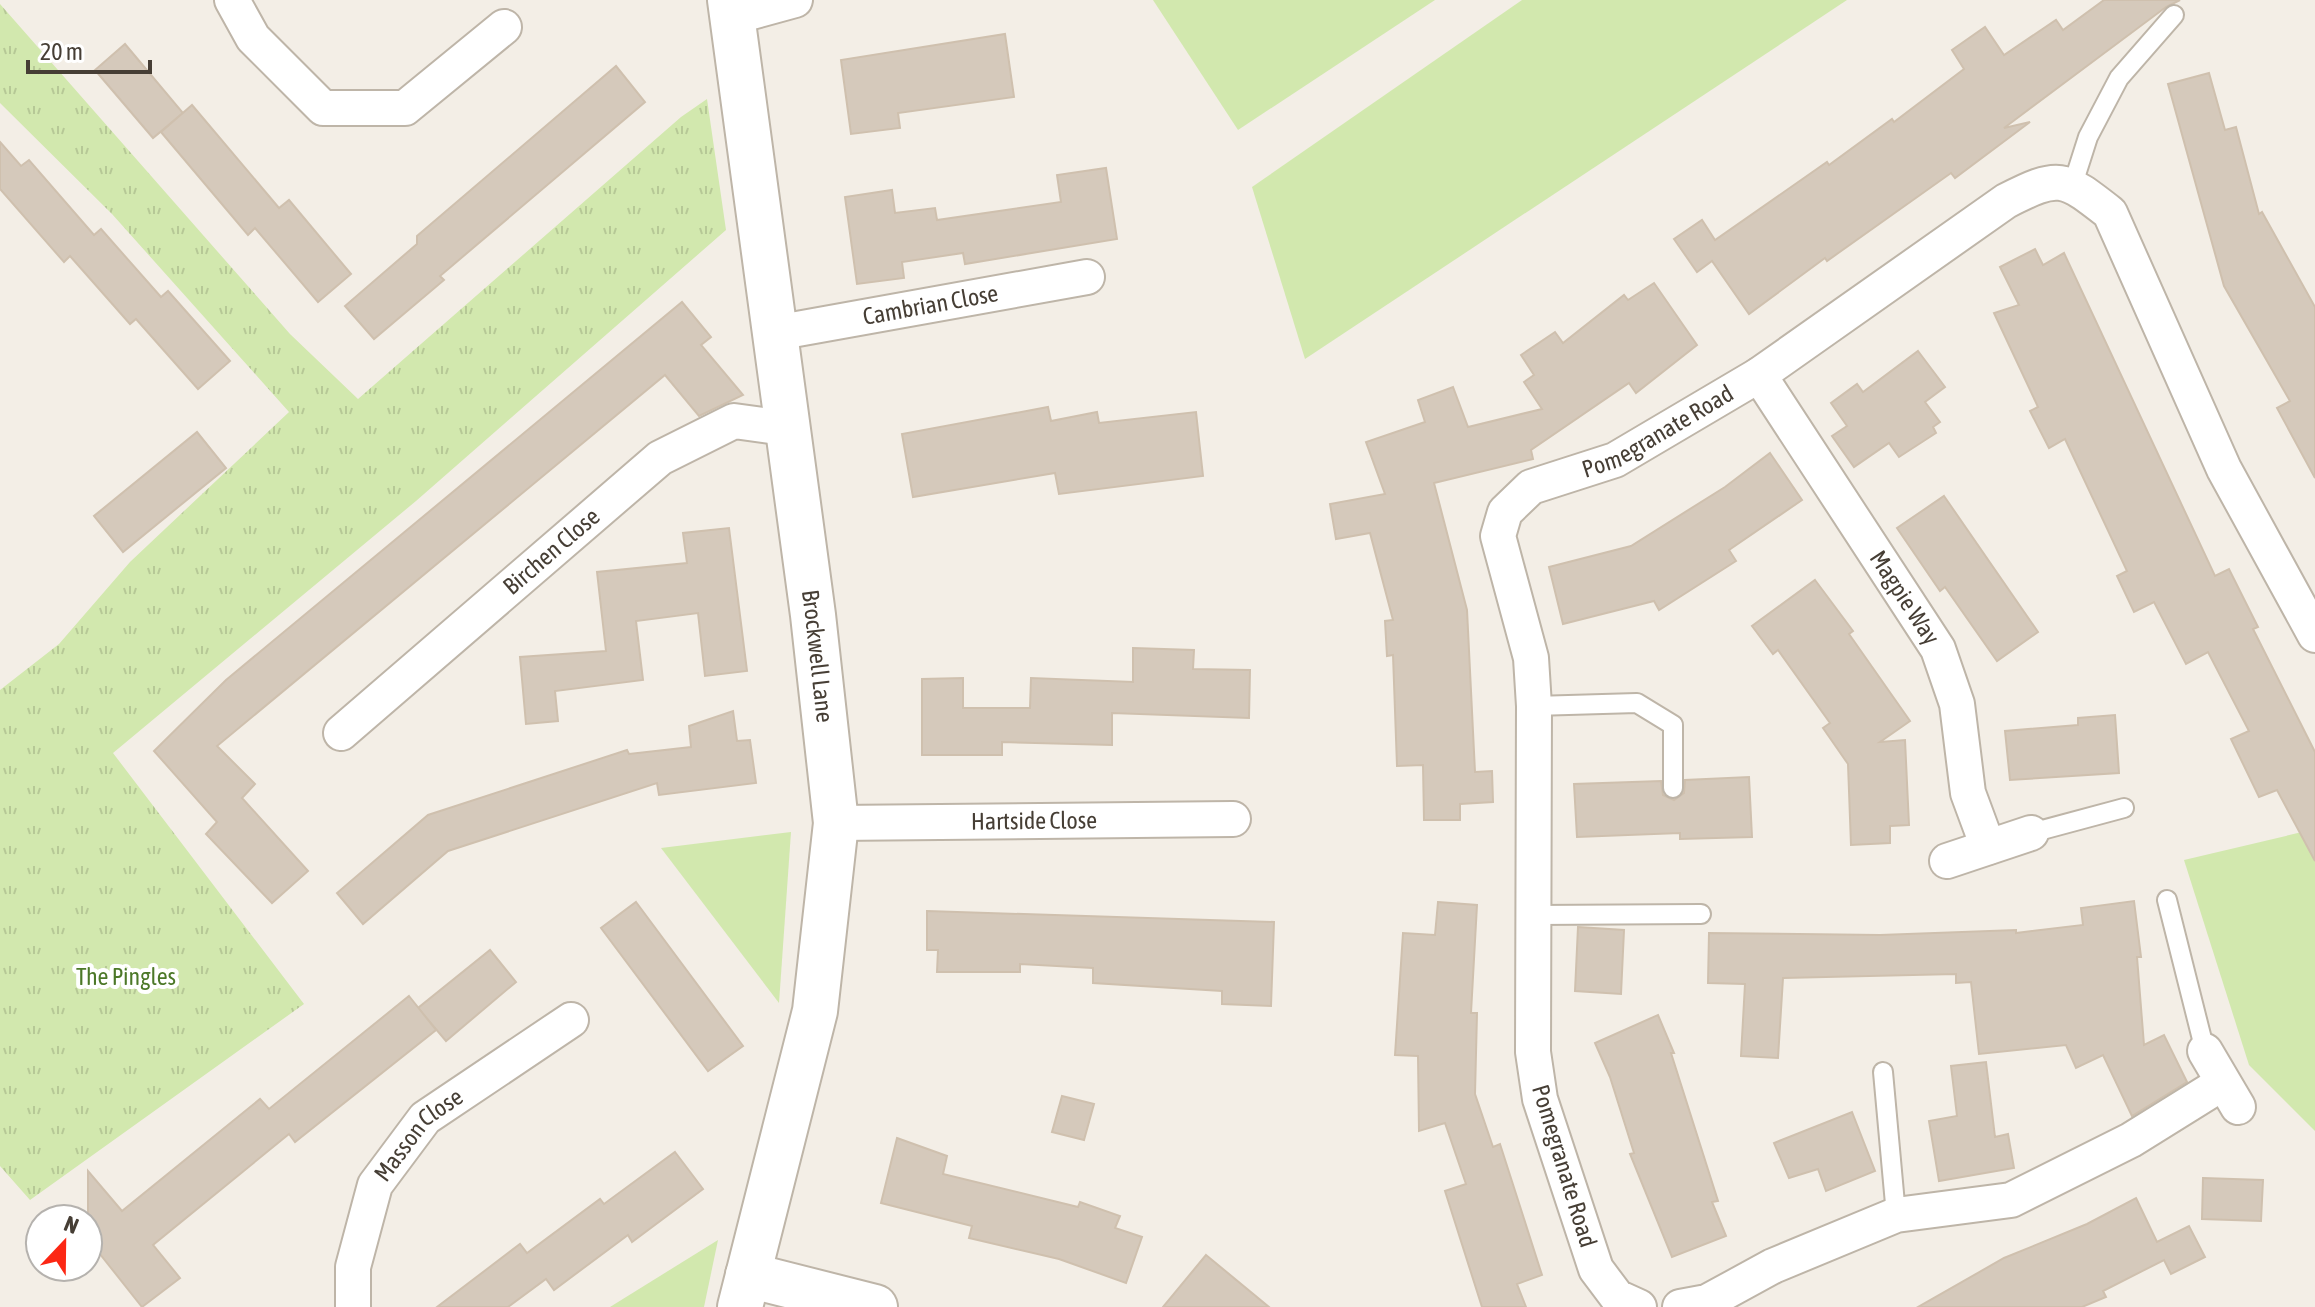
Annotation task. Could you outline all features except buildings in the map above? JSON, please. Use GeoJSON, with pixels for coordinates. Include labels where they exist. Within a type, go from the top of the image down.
{"type":"FeatureCollection","features":[{"type":"Feature","properties":{"kind":"street"},"geometry":{"type":"LineString","coordinates":[[232,0],[253,38],[323,108],[405,108],[504,27]]}},
{"type":"Feature","properties":{"kind":"street"},"geometry":{"type":"LineString","coordinates":[[732,8],[795,0]]}},
{"type":"Feature","properties":{"kind":"street","name":"Brockwell Lane"},"geometry":{"type":"LineString","coordinates":[[732,8],[745,133],[760,208],[785,428],[813,615],[836,823],[815,1011],[744,1291]]}},
{"type":"Feature","properties":{"kind":"street","name":"Pomegranate Road"},"geometry":{"type":"LineString","coordinates":[[1639,1307],[1617,1297],[1596,1269],[1540,1099],[1533,1052],[1534,706],[1531,658],[1498,536],[1505,512],[1531,487],[1615,460],[1759,375],[2006,201],[2044,182],[2073,184]]}},
{"type":"Feature","properties":{"kind":"street"},"geometry":{"type":"LineString","coordinates":[[2073,184],[2110,213],[2224,469],[2315,635]]}},
{"type":"Feature","properties":{"kind":"street","name":"Cambrian Close"},"geometry":{"type":"LineString","coordinates":[[775,333],[1087,277]]}},
{"type":"Feature","properties":{"kind":"street","name":"Magpie Way"},"geometry":{"type":"LineString","coordinates":[[1759,375],[1938,649],[1957,704],[1968,793],[1988,847]]}},
{"type":"Feature","properties":{"kind":"street","name":"Birchen Close"},"geometry":{"type":"LineString","coordinates":[[341,733],[660,458],[734,421],[785,428]]}},
{"type":"Feature","properties":{"kind":"street","name":"Hartside Close"},"geometry":{"type":"LineString","coordinates":[[836,823],[1233,819]]}},
{"type":"Feature","properties":{"kind":"street"},"geometry":{"type":"LineString","coordinates":[[1947,861],[2031,833]]}},
{"type":"Feature","properties":{"kind":"street","name":"Masson Close"},"geometry":{"type":"LineString","coordinates":[[353,1307],[353,1267],[375,1185],[425,1118],[571,1020]]}},
{"type":"Feature","properties":{"kind":"street"},"geometry":{"type":"LineString","coordinates":[[1680,1307],[1707,1302],[1773,1266],[1896,1215],[2011,1200],[2131,1140],[2229,1096],[2205,1051]]}},
{"type":"Feature","properties":{"kind":"street"},"geometry":{"type":"LineString","coordinates":[[744,1291],[875,1307]]}},
{"type":"Feature","properties":{"kind":"lane"},"geometry":{"type":"LineString","coordinates":[[2073,184],[2088,137],[2119,78],[2174,15]]}},
{"type":"Feature","properties":{"kind":"lane"},"geometry":{"type":"LineString","coordinates":[[1534,706],[1637,703],[1673,725],[1673,788]]}},
{"type":"Feature","properties":{"kind":"lane"},"geometry":{"type":"LineString","coordinates":[[2031,833],[2124,808]]}},
{"type":"Feature","properties":{"kind":"lane"},"geometry":{"type":"LineString","coordinates":[[2167,900],[2205,1051]]}},
{"type":"Feature","properties":{"kind":"lane"},"geometry":{"type":"LineString","coordinates":[[1535,915],[1701,914]]}},
{"type":"Feature","properties":{"kind":"lane"},"geometry":{"type":"LineString","coordinates":[[1883,1072],[1896,1215]]}},
{"type":"Feature","properties":{"kind":"green space"},"geometry":{"type":"Polygon","coordinates":[[[1153,0],[1435,0],[1238,130],[1153,0]]]}},
{"type":"Feature","properties":{"kind":"green space"},"geometry":{"type":"Polygon","coordinates":[[[1522,0],[1847,0],[1305,359],[1252,187],[1522,0]]]}},
{"type":"Feature","properties":{"kind":"green space","name":"The Pingles"},"geometry":{"type":"Polygon","coordinates":[[[0,4],[290,334],[358,399],[681,117],[707,99],[726,230],[416,501],[113,753],[304,1004],[30,1200],[0,1166],[0,690],[59,644],[130,562],[289,412],[112,214],[0,103],[0,4]]]}},
{"type":"Feature","properties":{"kind":"green space"},"geometry":{"type":"Polygon","coordinates":[[[2315,829],[2315,1131],[2249,1065],[2184,860],[2315,829]]]}},
{"type":"Feature","properties":{"kind":"green space"},"geometry":{"type":"Polygon","coordinates":[[[791,832],[779,1003],[661,848],[791,832]]]}},
{"type":"Feature","properties":{"kind":"green space"},"geometry":{"type":"Polygon","coordinates":[[[718,1240],[704,1307],[610,1307],[718,1240]]]}}]}
